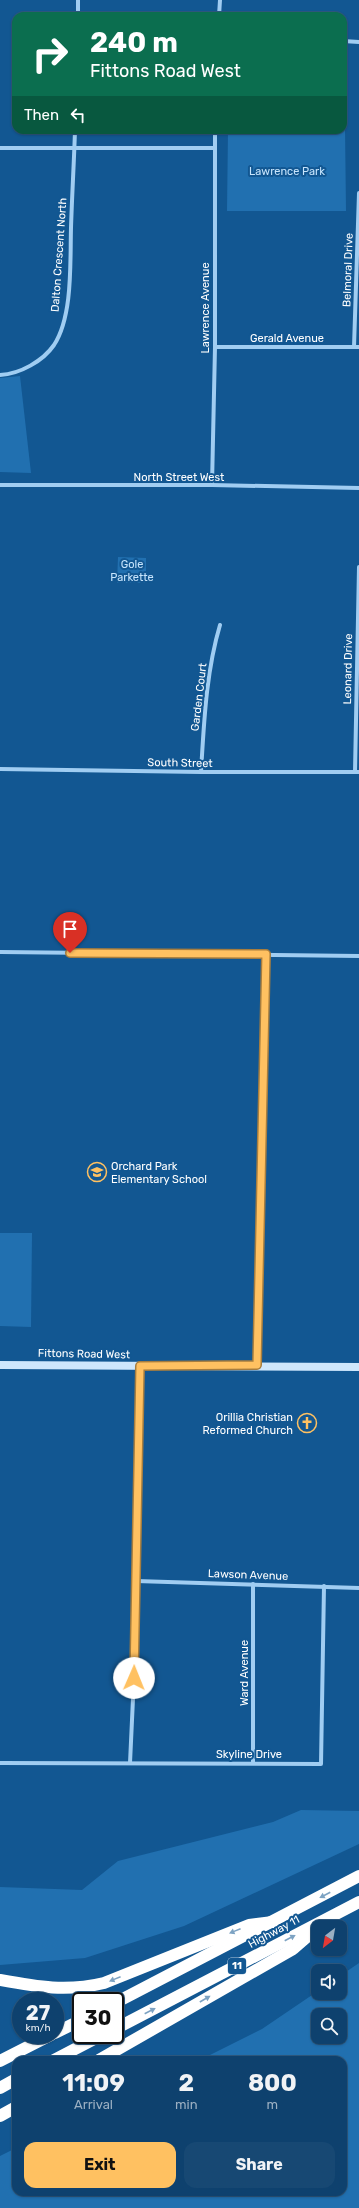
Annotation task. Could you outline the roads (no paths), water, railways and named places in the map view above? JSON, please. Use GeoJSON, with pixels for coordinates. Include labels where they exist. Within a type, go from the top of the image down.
{"type":"FeatureCollection","features":[{"type":"Feature","properties":{"kind":"highway","name":"Highway 11"},"geometry":{"type":"LineString","coordinates":[[124,1998],[359,1876]]}},
{"type":"Feature","properties":{"kind":"highway","name":"Highway 11"},"geometry":{"type":"LineString","coordinates":[[124,2023],[359,1902]]}},
{"type":"Feature","properties":{"kind":"highway"},"geometry":{"type":"LineString","coordinates":[[326,1920],[329,1917]]}},
{"type":"Feature","properties":{"kind":"highway"},"geometry":{"type":"LineString","coordinates":[[0,1980],[57,1989],[84,1988],[104,1983],[249,1925],[273,1922]]}},
{"type":"Feature","properties":{"kind":"highway"},"geometry":{"type":"LineString","coordinates":[[106,2056],[294,1949],[311,1933]]}},
{"type":"Feature","properties":{"kind":"highway"},"geometry":{"type":"LineString","coordinates":[[0,2061],[33,2044]]}},
{"type":"Feature","properties":{"kind":"highway"},"geometry":{"type":"LineString","coordinates":[[62,2056],[85,2044]]}},
{"type":"Feature","properties":{"kind":"highway"},"geometry":{"type":"LineString","coordinates":[[0,2088],[12,2081]]}},
{"type":"Feature","properties":{"kind":"highway"},"geometry":{"type":"LineString","coordinates":[[0,2116],[12,2109]]}},
{"type":"Feature","properties":{"kind":"street"},"geometry":{"type":"LineString","coordinates":[[78,0],[78,12]]}},
{"type":"Feature","properties":{"kind":"street"},"geometry":{"type":"LineString","coordinates":[[219,12],[220,0]]}},
{"type":"Feature","properties":{"kind":"street"},"geometry":{"type":"LineString","coordinates":[[347,41],[359,42]]}},
{"type":"Feature","properties":{"kind":"street","name":"Dalton Crescent North"},"geometry":{"type":"LineString","coordinates":[[0,375],[21,370],[44,356],[55,344],[60,331],[68,286],[75,134]]}},
{"type":"Feature","properties":{"kind":"street","name":"Lawrence Avenue"},"geometry":{"type":"LineString","coordinates":[[212,485],[215,346],[215,134]]}},
{"type":"Feature","properties":{"kind":"street"},"geometry":{"type":"LineString","coordinates":[[0,148],[214,148]]}},
{"type":"Feature","properties":{"kind":"street","name":"Belmoral Drive"},"geometry":{"type":"LineString","coordinates":[[357,347],[359,193]]}},
{"type":"Feature","properties":{"kind":"street","name":"Gerald Avenue"},"geometry":{"type":"LineString","coordinates":[[215,346],[357,347]]}},
{"type":"Feature","properties":{"kind":"street","name":"North Street West"},"geometry":{"type":"LineString","coordinates":[[0,485],[212,485],[359,488]]}},
{"type":"Feature","properties":{"kind":"street","name":"Leonard Drive"},"geometry":{"type":"LineString","coordinates":[[357,772],[359,567]]}},
{"type":"Feature","properties":{"kind":"street","name":"Garden Court"},"geometry":{"type":"LineString","coordinates":[[201,772],[206,701],[216,639],[220,625]]}},
{"type":"Feature","properties":{"kind":"street","name":"South Street"},"geometry":{"type":"LineString","coordinates":[[0,769],[201,772],[357,772]]}},
{"type":"Feature","properties":{"kind":"street"},"geometry":{"type":"LineString","coordinates":[[0,952],[359,956]]}},
{"type":"Feature","properties":{"kind":"street"},"geometry":{"type":"LineString","coordinates":[[257,1365],[266,954]]}},
{"type":"Feature","properties":{"kind":"street","name":"Fittons Road West"},"geometry":{"type":"LineString","coordinates":[[0,1365],[257,1365],[359,1367]]}},
{"type":"Feature","properties":{"kind":"street"},"geometry":{"type":"LineString","coordinates":[[130,1763],[134,1678],[140,1366]]}},
{"type":"Feature","properties":{"kind":"street","name":"Lawson Avenue"},"geometry":{"type":"LineString","coordinates":[[136,1581],[359,1588]]}},
{"type":"Feature","properties":{"kind":"street","name":"Ward Avenue"},"geometry":{"type":"LineString","coordinates":[[252,1584],[253,1763]]}},
{"type":"Feature","properties":{"kind":"street","name":"Skyline Drive"},"geometry":{"type":"LineString","coordinates":[[0,1763],[321,1764],[324,1586]]}},
{"type":"Feature","properties":{"kind":"place","name":"Orchard Park Elementary School"},"geometry":{"type":"Point","coordinates":[97,1172]}},
{"type":"Feature","properties":{"kind":"place","name":"Orillia Christian Reformed Church"},"geometry":{"type":"Point","coordinates":[307,1423]}},
{"type":"Feature","properties":{"kind":"park label","name":"Lawrence Park"},"geometry":{"type":"Point","coordinates":[287,171]}},
{"type":"Feature","properties":{"kind":"park label","name":"Gole Parkette"},"geometry":{"type":"Point","coordinates":[132,570]}}]}
